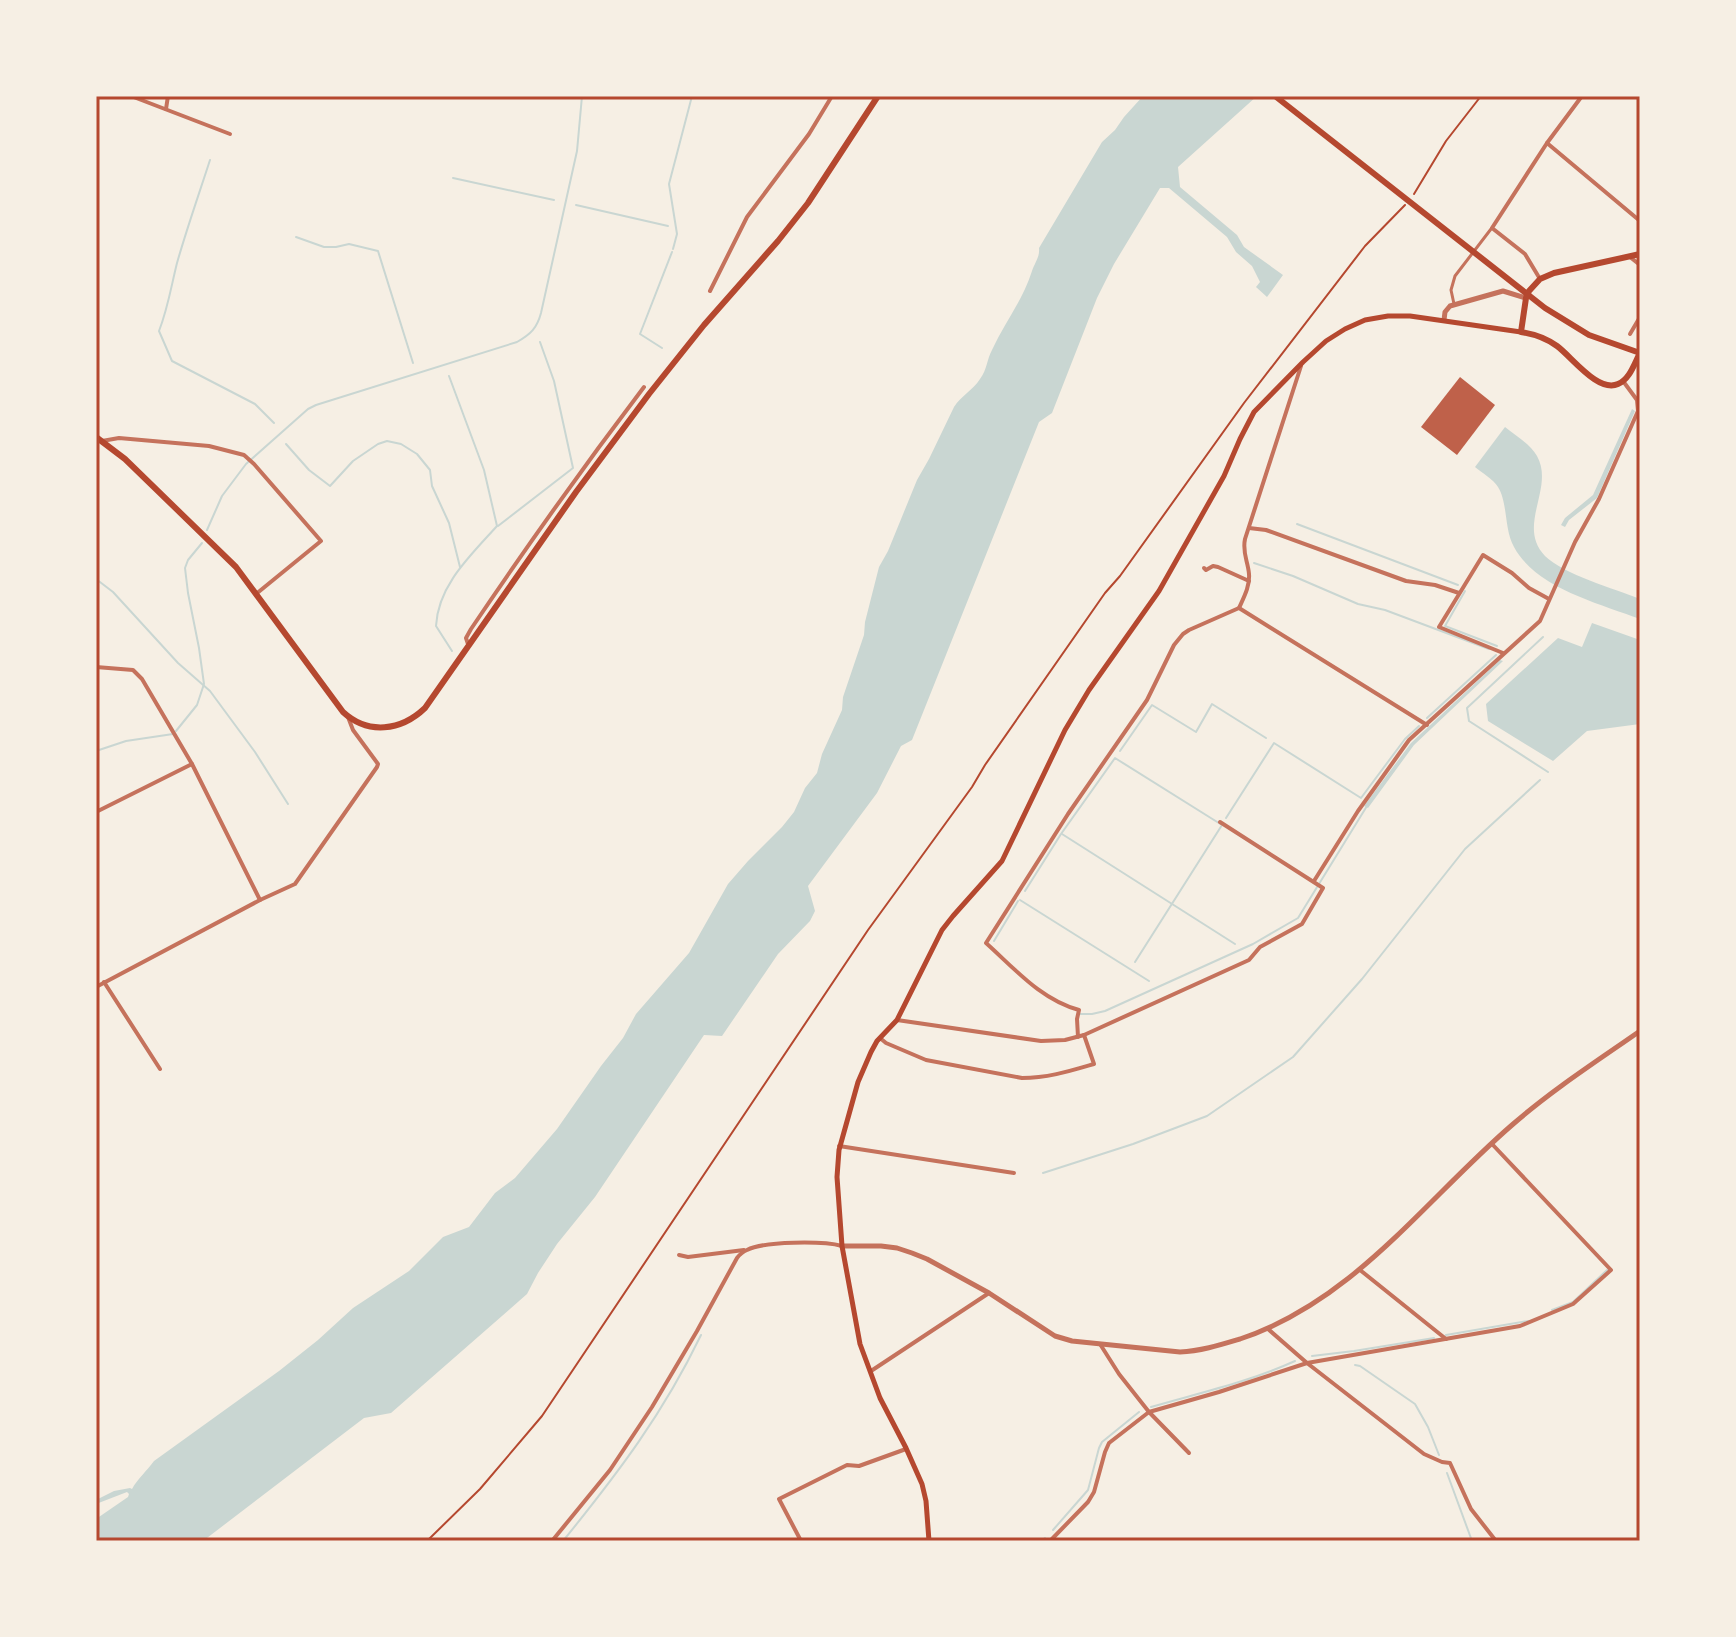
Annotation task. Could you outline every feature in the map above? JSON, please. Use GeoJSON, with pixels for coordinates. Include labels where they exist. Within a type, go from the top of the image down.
{"type":"FeatureCollection","features":[{"type":"Feature","properties":{"kind":"main road"},"geometry":{"type":"LineString","coordinates":[[99,439],[125,459],[236,567],[348,717],[362,724],[383,728],[409,721],[425,708],[576,492],[649,394],[808,203],[878,96]]}},
{"type":"Feature","properties":{"kind":"main road"},"geometry":{"type":"LineString","coordinates":[[929,1541],[922,1484],[880,1398],[855,1320],[842,1246],[837,1177],[839,1146],[858,1082],[871,1052],[897,1020],[942,930],[1002,861],[1065,730],[1089,690],[1159,591],[1224,476],[1254,412],[1334,335],[1365,320],[1398,315],[1521,332],[1536,335],[1555,345],[1600,383],[1610,386],[1623,381],[1640,353],[1589,335],[1545,308],[1275,96]]}},
{"type":"Feature","properties":{"kind":"main road"},"geometry":{"type":"LineString","coordinates":[[1521,332],[1526,298],[1540,279],[1554,273],[1640,254]]}},
{"type":"Feature","properties":{"kind":"street"},"geometry":{"type":"LineString","coordinates":[[131,96],[230,134]]}},
{"type":"Feature","properties":{"kind":"street"},"geometry":{"type":"LineString","coordinates":[[166,109],[168,96]]}},
{"type":"Feature","properties":{"kind":"street"},"geometry":{"type":"LineString","coordinates":[[710,291],[747,217],[809,134],[832,96]]}},
{"type":"Feature","properties":{"kind":"street"},"geometry":{"type":"LineString","coordinates":[[1454,304],[1451,290],[1455,276],[1492,228],[1547,143],[1582,96]]}},
{"type":"Feature","properties":{"kind":"street"},"geometry":{"type":"LineString","coordinates":[[1547,143],[1640,221]]}},
{"type":"Feature","properties":{"kind":"street"},"geometry":{"type":"LineString","coordinates":[[1492,228],[1525,254],[1540,279]]}},
{"type":"Feature","properties":{"kind":"street"},"geometry":{"type":"LineString","coordinates":[[1630,257],[1640,265]]}},
{"type":"Feature","properties":{"kind":"street"},"geometry":{"type":"LineString","coordinates":[[1444,320],[1446,309],[1454,304],[1503,291],[1526,298]]}},
{"type":"Feature","properties":{"kind":"street"},"geometry":{"type":"LineString","coordinates":[[1630,334],[1640,318]]}},
{"type":"Feature","properties":{"kind":"street"},"geometry":{"type":"LineString","coordinates":[[880,1038],[926,1060],[1022,1078],[1064,1073],[1094,1064],[1081,1036],[1078,1011],[1033,986],[986,943],[1068,814],[1147,700],[1174,645],[1189,630],[1239,608],[1249,581],[1243,554],[1245,539],[1303,362]]}},
{"type":"Feature","properties":{"kind":"street"},"geometry":{"type":"LineString","coordinates":[[1314,881],[1358,811],[1409,740],[1536,625],[1599,499],[1638,411],[1637,400],[1623,381]]}},
{"type":"Feature","properties":{"kind":"street"},"geometry":{"type":"LineString","coordinates":[[468,646],[466,638],[471,629],[568,488],[644,387]]}},
{"type":"Feature","properties":{"kind":"street"},"geometry":{"type":"LineString","coordinates":[[99,439],[209,446],[247,457],[321,541],[256,594]]}},
{"type":"Feature","properties":{"kind":"street"},"geometry":{"type":"LineString","coordinates":[[1249,528],[1266,530],[1406,581],[1435,585],[1459,593]]}},
{"type":"Feature","properties":{"kind":"street"},"geometry":{"type":"LineString","coordinates":[[1504,653],[1439,627],[1483,555],[1549,599]]}},
{"type":"Feature","properties":{"kind":"street"},"geometry":{"type":"LineString","coordinates":[[1204,568],[1218,567],[1249,581]]}},
{"type":"Feature","properties":{"kind":"street"},"geometry":{"type":"LineString","coordinates":[[1239,608],[1427,725]]}},
{"type":"Feature","properties":{"kind":"street"},"geometry":{"type":"LineString","coordinates":[[96,667],[133,670],[142,679],[192,764],[260,900]]}},
{"type":"Feature","properties":{"kind":"street"},"geometry":{"type":"LineString","coordinates":[[160,1069],[99,984],[295,884],[378,764],[353,730],[348,717]]}},
{"type":"Feature","properties":{"kind":"street"},"geometry":{"type":"LineString","coordinates":[[96,812],[192,764]]}},
{"type":"Feature","properties":{"kind":"street"},"geometry":{"type":"LineString","coordinates":[[897,1020],[1041,1041],[1065,1040],[1081,1036],[1249,960],[1260,947],[1302,924],[1323,888],[1220,822]]}},
{"type":"Feature","properties":{"kind":"street"},"geometry":{"type":"LineString","coordinates":[[679,1255],[688,1257],[779,1243],[897,1248],[927,1259],[989,1293],[1055,1336],[1100,1344],[1198,1351],[1268,1329],[1360,1270],[1513,1124],[1640,1031]]}},
{"type":"Feature","properties":{"kind":"street"},"geometry":{"type":"LineString","coordinates":[[1061,1541],[1053,1539],[1094,1492],[1109,1443],[1149,1412],[1307,1363],[1520,1326],[1573,1304],[1611,1270],[1492,1144]]}},
{"type":"Feature","properties":{"kind":"street"},"geometry":{"type":"LineString","coordinates":[[839,1146],[1014,1173]]}},
{"type":"Feature","properties":{"kind":"street"},"geometry":{"type":"LineString","coordinates":[[552,1541],[610,1470],[636,1431],[672,1375],[730,1266],[745,1250]]}},
{"type":"Feature","properties":{"kind":"street"},"geometry":{"type":"LineString","coordinates":[[1360,1270],[1446,1339]]}},
{"type":"Feature","properties":{"kind":"street"},"geometry":{"type":"LineString","coordinates":[[870,1372],[989,1293]]}},
{"type":"Feature","properties":{"kind":"street"},"geometry":{"type":"LineString","coordinates":[[1268,1329],[1424,1454],[1450,1463],[1471,1509],[1496,1541]]}},
{"type":"Feature","properties":{"kind":"street"},"geometry":{"type":"LineString","coordinates":[[1100,1344],[1149,1412],[1189,1453]]}},
{"type":"Feature","properties":{"kind":"street"},"geometry":{"type":"LineString","coordinates":[[801,1541],[779,1499],[847,1465],[859,1466],[906,1448]]}},
{"type":"Feature","properties":{"kind":"path"},"geometry":{"type":"LineString","coordinates":[[427,1541],[480,1489],[542,1416],[868,930],[972,787],[1105,593],[1244,403],[1365,246],[1409,201],[1446,141],[1481,96]]}},
{"type":"Feature","properties":{"kind":"shaded area"},"geometry":{"type":"Polygon","coordinates":[[[1143,96],[1257,96],[1178,167],[1180,187],[1237,235],[1244,247],[1283,275],[1267,297],[1256,287],[1260,282],[1252,266],[1236,252],[1227,237],[1169,188],[1160,188],[1097,298],[1052,413],[1039,422],[912,740],[901,746],[877,793],[808,886],[815,911],[810,921],[778,954],[722,1036],[704,1035],[595,1197],[557,1244],[527,1294],[391,1413],[364,1418],[203,1541],[96,1541],[96,1519],[129,1494],[127,1492],[96,1504],[96,1500],[114,1491],[132,1489],[154,1461],[279,1371],[353,1308],[409,1271],[443,1237],[469,1227],[495,1193],[515,1178],[557,1129],[623,1038],[636,1014],[689,953],[728,884],[794,812],[805,788],[817,773],[842,710],[843,697],[864,635],[879,567],[917,480],[954,407],[982,376],[992,350],[1024,292],[1039,248],[1102,142],[1143,96]]]}},
{"type":"Feature","properties":{"kind":"shaded area"},"geometry":{"type":"Polygon","coordinates":[[[1632,409],[1635,411],[1597,498],[1569,520],[1565,527],[1561,525],[1593,495],[1632,409]]]}},
{"type":"Feature","properties":{"kind":"shaded area"},"geometry":{"type":"Polygon","coordinates":[[[1505,427],[1531,448],[1541,468],[1542,481],[1534,532],[1545,556],[1576,575],[1640,599],[1640,619],[1552,584],[1524,561],[1514,547],[1501,493],[1493,481],[1475,467],[1505,427]]]}},
{"type":"Feature","properties":{"kind":"shaded area"},"geometry":{"type":"Polygon","coordinates":[[[1592,623],[1640,640],[1640,724],[1587,731],[1553,761],[1488,721],[1486,704],[1558,638],[1582,647],[1592,623]]]}},
{"type":"Feature","properties":{"kind":"shaded area"},"geometry":{"type":"Polygon","coordinates":[[[1500,660],[1503,661],[1414,745],[1368,808],[1364,806],[1411,743],[1500,660]]]}},
{"type":"Feature","properties":{"kind":"building"},"geometry":{"type":"Polygon","coordinates":[[[1460,377],[1495,405],[1457,455],[1421,427],[1460,377]]]}},
{"type":"Feature","properties":{"kind":"waterway"},"geometry":{"type":"LineString","coordinates":[[207,530],[222,496],[246,464],[308,409],[517,342],[533,330],[541,313],[577,151],[582,96]]}},
{"type":"Feature","properties":{"kind":"waterway"},"geometry":{"type":"LineString","coordinates":[[673,249],[677,234],[669,184],[692,96]]}},
{"type":"Feature","properties":{"kind":"waterway"},"geometry":{"type":"LineString","coordinates":[[210,160],[159,331],[172,361],[255,404],[274,423]]}},
{"type":"Feature","properties":{"kind":"waterway"},"geometry":{"type":"LineString","coordinates":[[453,178],[554,200]]}},
{"type":"Feature","properties":{"kind":"waterway"},"geometry":{"type":"LineString","coordinates":[[576,205],[668,226]]}},
{"type":"Feature","properties":{"kind":"waterway"},"geometry":{"type":"LineString","coordinates":[[296,237],[324,247],[349,244],[378,251],[413,363]]}},
{"type":"Feature","properties":{"kind":"waterway"},"geometry":{"type":"LineString","coordinates":[[662,348],[640,334],[672,252]]}},
{"type":"Feature","properties":{"kind":"waterway"},"geometry":{"type":"LineString","coordinates":[[498,526],[573,468],[554,381],[540,342]]}},
{"type":"Feature","properties":{"kind":"waterway"},"geometry":{"type":"LineString","coordinates":[[449,376],[484,470],[497,526],[467,560],[443,597],[436,626],[452,651]]}},
{"type":"Feature","properties":{"kind":"waterway"},"geometry":{"type":"LineString","coordinates":[[286,444],[309,470],[330,486],[353,461],[378,444],[387,441],[401,444],[417,454],[430,470],[432,486],[449,523],[460,567]]}},
{"type":"Feature","properties":{"kind":"waterway"},"geometry":{"type":"LineString","coordinates":[[1297,524],[1458,585]]}},
{"type":"Feature","properties":{"kind":"waterway"},"geometry":{"type":"LineString","coordinates":[[176,731],[197,705],[204,684],[185,568],[202,543]]}},
{"type":"Feature","properties":{"kind":"waterway"},"geometry":{"type":"LineString","coordinates":[[1254,563],[1358,604],[1385,610],[1489,649]]}},
{"type":"Feature","properties":{"kind":"waterway"},"geometry":{"type":"LineString","coordinates":[[96,579],[113,592],[178,663],[210,691],[288,804]]}},
{"type":"Feature","properties":{"kind":"waterway"},"geometry":{"type":"LineString","coordinates":[[1465,591],[1445,626],[1497,646]]}},
{"type":"Feature","properties":{"kind":"waterway"},"geometry":{"type":"LineString","coordinates":[[1543,637],[1467,708],[1469,721],[1548,772]]}},
{"type":"Feature","properties":{"kind":"waterway"},"geometry":{"type":"LineString","coordinates":[[1427,718],[1496,655]]}},
{"type":"Feature","properties":{"kind":"waterway"},"geometry":{"type":"LineString","coordinates":[[1120,751],[1152,705],[1196,732],[1212,704],[1266,738]]}},
{"type":"Feature","properties":{"kind":"waterway"},"geometry":{"type":"LineString","coordinates":[[1226,818],[1274,743],[1361,798],[1405,739],[1419,726]]}},
{"type":"Feature","properties":{"kind":"waterway"},"geometry":{"type":"LineString","coordinates":[[96,751],[126,741],[173,734]]}},
{"type":"Feature","properties":{"kind":"waterway"},"geometry":{"type":"LineString","coordinates":[[1025,891],[1115,758],[1222,825],[1135,962]]}},
{"type":"Feature","properties":{"kind":"waterway"},"geometry":{"type":"LineString","coordinates":[[1043,1173],[1207,1116],[1293,1057],[1362,979],[1465,849],[1540,780]]}},
{"type":"Feature","properties":{"kind":"waterway"},"geometry":{"type":"LineString","coordinates":[[1078,1014],[1105,1011],[1253,944],[1298,918],[1367,806]]}},
{"type":"Feature","properties":{"kind":"waterway"},"geometry":{"type":"LineString","coordinates":[[1062,834],[1235,944]]}},
{"type":"Feature","properties":{"kind":"waterway"},"geometry":{"type":"LineString","coordinates":[[1020,900],[1149,981]]}},
{"type":"Feature","properties":{"kind":"waterway"},"geometry":{"type":"LineString","coordinates":[[994,941],[1018,901]]}},
{"type":"Feature","properties":{"kind":"waterway"},"geometry":{"type":"LineString","coordinates":[[1552,1310],[1573,1302],[1607,1270]]}},
{"type":"Feature","properties":{"kind":"waterway"},"geometry":{"type":"LineString","coordinates":[[1446,1335],[1528,1321]]}},
{"type":"Feature","properties":{"kind":"waterway"},"geometry":{"type":"LineString","coordinates":[[563,1541],[638,1442],[671,1391],[701,1335]]}},
{"type":"Feature","properties":{"kind":"waterway"},"geometry":{"type":"LineString","coordinates":[[1312,1356],[1434,1338]]}},
{"type":"Feature","properties":{"kind":"waterway"},"geometry":{"type":"LineString","coordinates":[[1151,1407],[1242,1381],[1295,1361]]}},
{"type":"Feature","properties":{"kind":"waterway"},"geometry":{"type":"LineString","coordinates":[[1355,1365],[1415,1404],[1439,1455]]}},
{"type":"Feature","properties":{"kind":"waterway"},"geometry":{"type":"LineString","coordinates":[[1053,1530],[1088,1490],[1102,1442],[1139,1412]]}},
{"type":"Feature","properties":{"kind":"waterway"},"geometry":{"type":"LineString","coordinates":[[1447,1473],[1472,1541]]}},
{"type":"Feature","properties":{"kind":"waterway"},"geometry":{"type":"LineString","coordinates":[[1041,1541],[1045,1538]]}}]}
